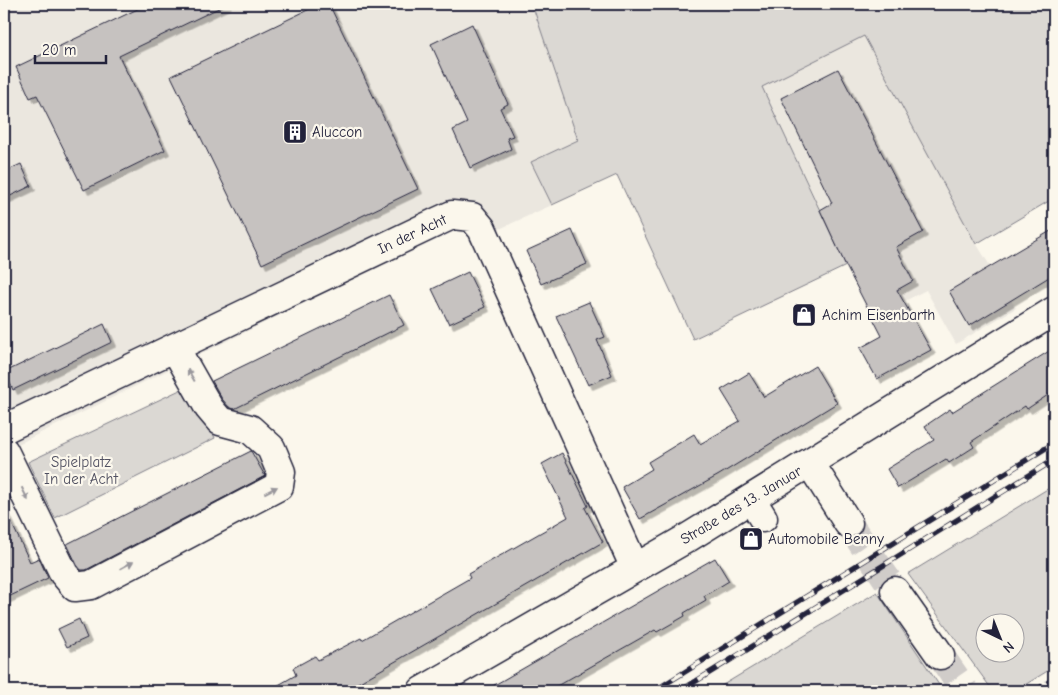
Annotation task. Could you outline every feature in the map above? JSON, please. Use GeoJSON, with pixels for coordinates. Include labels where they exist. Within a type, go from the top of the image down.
{"type":"FeatureCollection","features":[{"type":"Feature","properties":{"kind":"street","name":"In der Acht"},"geometry":{"type":"LineString","coordinates":[[4,429],[439,221],[452,216],[472,217],[482,229],[634,568]]}},
{"type":"Feature","properties":{"kind":"street","name":"Straße des 13. Januar"},"geometry":{"type":"LineString","coordinates":[[422,691],[634,568],[757,508],[810,463],[1054,311]]}},
{"type":"Feature","properties":{"kind":"street"},"geometry":{"type":"LineString","coordinates":[[4,451],[64,574],[75,586],[91,585],[279,486],[281,472],[270,448],[250,429],[220,421],[210,408],[175,348]]}},
{"type":"Feature","properties":{"kind":"street"},"geometry":{"type":"LineString","coordinates":[[810,463],[848,524]]}},
{"type":"Feature","properties":{"kind":"street"},"geometry":{"type":"LineString","coordinates":[[895,591],[940,655]]}},
{"type":"Feature","properties":{"kind":"path"},"geometry":{"type":"LineString","coordinates":[[1033,691],[1054,677]]}},
{"type":"Feature","properties":{"kind":"shaded area"},"geometry":{"type":"Polygon","coordinates":[[[4,4],[532,4],[578,140],[531,162],[552,205],[473,241],[470,235],[461,231],[450,231],[4,451],[4,4]]]}},
{"type":"Feature","properties":{"kind":"shaded area"},"geometry":{"type":"Polygon","coordinates":[[[864,35],[976,243],[1016,308],[956,344],[926,290],[872,318],[762,87],[864,35]]]}},
{"type":"Feature","properties":{"kind":"green space"},"geometry":{"type":"Polygon","coordinates":[[[532,4],[1054,4],[1054,198],[976,244],[864,36],[762,87],[846,266],[693,339],[617,175],[552,205],[531,162],[578,140],[532,4]]]}},
{"type":"Feature","properties":{"kind":"green space","name":"Spielplatz In der Acht"},"geometry":{"type":"Polygon","coordinates":[[[182,389],[195,395],[215,438],[55,518],[28,462],[182,389]]]}},
{"type":"Feature","properties":{"kind":"green space"},"geometry":{"type":"Polygon","coordinates":[[[1054,485],[1054,667],[1015,691],[993,691],[908,574],[1054,485]]]}},
{"type":"Feature","properties":{"kind":"green space"},"geometry":{"type":"Polygon","coordinates":[[[877,592],[943,691],[713,691],[877,592]]]}},
{"type":"Feature","properties":{"kind":"building"},"geometry":{"type":"Polygon","coordinates":[[[148,4],[227,4],[119,56],[165,150],[84,190],[37,95],[30,98],[16,67],[148,4]]]}},
{"type":"Feature","properties":{"kind":"building","name":"Aluccon"},"geometry":{"type":"Polygon","coordinates":[[[320,4],[329,4],[418,189],[262,264],[171,76],[320,4]]]}},
{"type":"Feature","properties":{"kind":"building"},"geometry":{"type":"Polygon","coordinates":[[[472,24],[508,104],[500,108],[513,136],[507,138],[511,149],[470,168],[453,130],[467,123],[431,44],[472,24]]]}},
{"type":"Feature","properties":{"kind":"building"},"geometry":{"type":"Polygon","coordinates":[[[838,69],[923,232],[896,247],[913,281],[897,290],[931,350],[877,379],[860,348],[882,336],[820,210],[832,203],[781,98],[838,69]]]}},
{"type":"Feature","properties":{"kind":"building"},"geometry":{"type":"Polygon","coordinates":[[[21,164],[31,186],[4,199],[4,172],[21,164]]]}},
{"type":"Feature","properties":{"kind":"building"},"geometry":{"type":"Polygon","coordinates":[[[1054,229],[1054,274],[969,326],[949,291],[1054,229]]]}},
{"type":"Feature","properties":{"kind":"building"},"geometry":{"type":"Polygon","coordinates":[[[572,230],[587,264],[541,284],[526,251],[572,230]]]}},
{"type":"Feature","properties":{"kind":"building"},"geometry":{"type":"Polygon","coordinates":[[[468,272],[485,307],[449,324],[432,289],[468,272]]]}},
{"type":"Feature","properties":{"kind":"building"},"geometry":{"type":"Polygon","coordinates":[[[389,295],[404,325],[234,409],[229,407],[222,399],[212,381],[389,295]]]}},
{"type":"Feature","properties":{"kind":"building"},"geometry":{"type":"Polygon","coordinates":[[[589,302],[605,337],[597,340],[612,375],[588,385],[556,316],[589,302]]]}},
{"type":"Feature","properties":{"kind":"building"},"geometry":{"type":"Polygon","coordinates":[[[104,324],[112,342],[13,390],[5,372],[104,324]]]}},
{"type":"Feature","properties":{"kind":"building"},"geometry":{"type":"Polygon","coordinates":[[[1054,348],[1054,391],[1027,409],[1025,406],[971,442],[974,447],[949,463],[946,459],[898,488],[887,469],[934,440],[925,426],[950,409],[952,412],[1054,348]]]}},
{"type":"Feature","properties":{"kind":"building"},"geometry":{"type":"Polygon","coordinates":[[[815,366],[837,403],[719,475],[640,519],[622,487],[652,469],[648,462],[694,434],[700,444],[740,421],[721,390],[749,373],[764,397],[815,366]]]}},
{"type":"Feature","properties":{"kind":"building"},"geometry":{"type":"Polygon","coordinates":[[[251,451],[265,476],[86,570],[81,570],[77,565],[67,544],[251,451]]]}},
{"type":"Feature","properties":{"kind":"building"},"geometry":{"type":"Polygon","coordinates":[[[562,453],[588,506],[585,508],[603,542],[344,691],[268,691],[296,675],[293,668],[315,656],[318,660],[361,638],[362,640],[470,578],[468,574],[568,517],[542,464],[562,453]]]}},
{"type":"Feature","properties":{"kind":"building"},"geometry":{"type":"Polygon","coordinates":[[[4,507],[30,562],[39,558],[48,578],[4,599],[4,507]]]}},
{"type":"Feature","properties":{"kind":"building"},"geometry":{"type":"Polygon","coordinates":[[[715,558],[729,581],[704,596],[706,600],[684,613],[685,616],[657,632],[655,630],[548,691],[484,691],[715,558]]]}},
{"type":"Feature","properties":{"kind":"building"},"geometry":{"type":"Polygon","coordinates":[[[79,619],[87,638],[67,647],[58,629],[79,619]]]}},
{"type":"Feature","properties":{"kind":"tunnel"},"geometry":{"type":"LineString","coordinates":[[848,523],[895,591]]}},
{"type":"Feature","properties":{"kind":"tunnel"},"geometry":{"type":"LineString","coordinates":[[940,655],[965,691]]}},
{"type":"Feature","properties":{"kind":"railway"},"geometry":{"type":"LineString","coordinates":[[654,691],[1054,443]]}},
{"type":"Feature","properties":{"kind":"railway"},"geometry":{"type":"LineString","coordinates":[[680,691],[1054,460]]}},
{"type":"Feature","properties":{"kind":"place","name":"Aluccon"},"geometry":{"type":"Point","coordinates":[295,132]}},
{"type":"Feature","properties":{"kind":"place","name":"Achim Eisenbarth"},"geometry":{"type":"Point","coordinates":[804,315]}},
{"type":"Feature","properties":{"kind":"place","name":"Automobile Benny"},"geometry":{"type":"Point","coordinates":[751,539]}}]}
